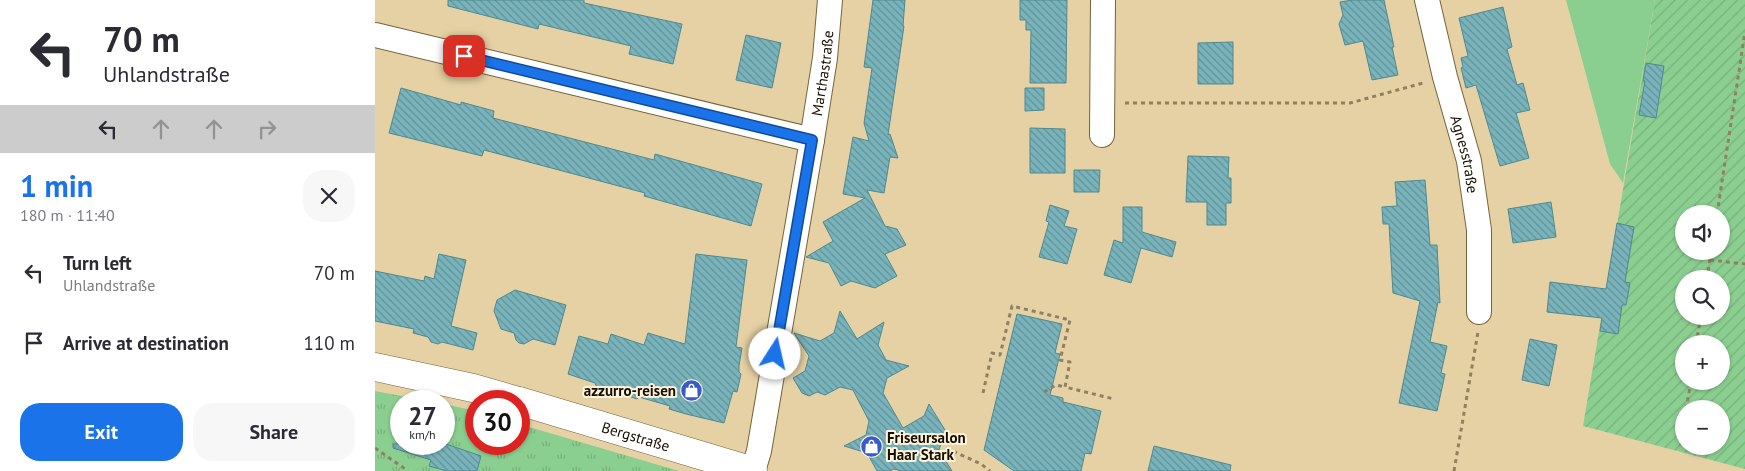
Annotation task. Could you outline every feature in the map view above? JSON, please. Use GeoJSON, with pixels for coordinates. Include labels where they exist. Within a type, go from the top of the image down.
{"type":"FeatureCollection","features":[{"type":"Feature","properties":{"kind":"street","name":"Marthastraße"},"geometry":{"type":"LineString","coordinates":[[753,471],[762,432],[812,140],[825,58],[830,0]]}},
{"type":"Feature","properties":{"kind":"street"},"geometry":{"type":"LineString","coordinates":[[1102,135],[1103,0]]}},
{"type":"Feature","properties":{"kind":"street","name":"Agnesstraße"},"geometry":{"type":"LineString","coordinates":[[1427,0],[1445,77],[1469,161],[1479,230],[1479,312]]}},
{"type":"Feature","properties":{"kind":"street"},"geometry":{"type":"LineString","coordinates":[[375,35],[812,140]]}},
{"type":"Feature","properties":{"kind":"street","name":"Bergstraße"},"geometry":{"type":"LineString","coordinates":[[375,367],[480,390]]}},
{"type":"Feature","properties":{"kind":"street","name":"Bergstraße"},"geometry":{"type":"LineString","coordinates":[[530,405],[753,471]]}},
{"type":"Feature","properties":{"kind":"path"},"geometry":{"type":"LineString","coordinates":[[1718,205],[1745,32]]}},
{"type":"Feature","properties":{"kind":"path"},"geometry":{"type":"LineString","coordinates":[[1103,103],[1350,103],[1445,77]]}},
{"type":"Feature","properties":{"kind":"path"},"geometry":{"type":"LineString","coordinates":[[1708,270],[1709,260],[1745,264]]}},
{"type":"Feature","properties":{"kind":"path"},"geometry":{"type":"LineString","coordinates":[[983,393],[992,353],[1000,355],[1012,306],[1069,320],[1060,360],[1070,362],[1065,387]]}},
{"type":"Feature","properties":{"kind":"path"},"geometry":{"type":"LineString","coordinates":[[1454,471],[1477,340],[1479,312]]}},
{"type":"Feature","properties":{"kind":"path"},"geometry":{"type":"LineString","coordinates":[[1045,392],[1056,385],[1115,399]]}},
{"type":"Feature","properties":{"kind":"path"},"geometry":{"type":"LineString","coordinates":[[375,448],[408,471]]}},
{"type":"Feature","properties":{"kind":"path"},"geometry":{"type":"LineString","coordinates":[[945,448],[981,464],[990,471]]}},
{"type":"Feature","properties":{"kind":"green space"},"geometry":{"type":"Polygon","coordinates":[[[1566,0],[1655,0],[1623,183],[1610,164],[1566,0]]]}},
{"type":"Feature","properties":{"kind":"green space"},"geometry":{"type":"Polygon","coordinates":[[[1655,0],[1745,0],[1745,469],[1692,455],[1730,455],[1730,400],[1675,400],[1675,450],[1583,426],[1655,0]]]}},
{"type":"Feature","properties":{"kind":"green space"},"geometry":{"type":"Polygon","coordinates":[[[375,391],[390,394],[390,455],[455,455],[455,406],[465,409],[465,455],[530,455],[530,427],[679,471],[375,471],[375,391]]]}},
{"type":"Feature","properties":{"kind":"building"},"geometry":{"type":"Polygon","coordinates":[[[448,0],[584,0],[584,3],[682,24],[673,64],[629,54],[631,46],[539,24],[538,29],[448,6],[448,0]]]}},
{"type":"Feature","properties":{"kind":"building"},"geometry":{"type":"Polygon","coordinates":[[[873,0],[905,0],[904,26],[888,135],[890,134],[898,158],[890,157],[884,193],[867,190],[885,226],[897,229],[906,245],[885,254],[897,276],[875,288],[851,281],[841,286],[829,263],[806,257],[833,241],[823,222],[865,198],[843,194],[853,137],[869,141],[864,123],[872,68],[864,67],[873,0]]]}},
{"type":"Feature","properties":{"kind":"building"},"geometry":{"type":"Polygon","coordinates":[[[1020,0],[1067,0],[1066,83],[1030,83],[1031,30],[1026,30],[1026,20],[1020,20],[1020,0]]]}},
{"type":"Feature","properties":{"kind":"building"},"geometry":{"type":"Polygon","coordinates":[[[1384,0],[1398,75],[1372,80],[1363,41],[1345,45],[1339,24],[1343,15],[1340,2],[1384,0]]]}},
{"type":"Feature","properties":{"kind":"building"},"geometry":{"type":"Polygon","coordinates":[[[1503,7],[1512,47],[1507,49],[1517,85],[1523,83],[1530,110],[1516,113],[1529,158],[1500,166],[1476,85],[1466,88],[1461,68],[1463,67],[1461,58],[1468,56],[1459,18],[1503,7]]]}},
{"type":"Feature","properties":{"kind":"building"},"geometry":{"type":"Polygon","coordinates":[[[746,35],[781,43],[772,88],[736,80],[746,35]]]}},
{"type":"Feature","properties":{"kind":"building"},"geometry":{"type":"Polygon","coordinates":[[[1233,42],[1233,84],[1198,84],[1198,43],[1233,42]]]}},
{"type":"Feature","properties":{"kind":"building"},"geometry":{"type":"Polygon","coordinates":[[[1646,63],[1664,66],[1656,118],[1639,115],[1646,63]]]}},
{"type":"Feature","properties":{"kind":"building"},"geometry":{"type":"Polygon","coordinates":[[[401,88],[461,105],[461,102],[494,111],[493,118],[654,160],[655,154],[762,184],[751,226],[644,196],[645,193],[484,150],[482,156],[389,133],[401,88]]]}},
{"type":"Feature","properties":{"kind":"building"},"geometry":{"type":"Polygon","coordinates":[[[1025,88],[1044,88],[1044,110],[1025,111],[1025,88]]]}},
{"type":"Feature","properties":{"kind":"building"},"geometry":{"type":"Polygon","coordinates":[[[1030,128],[1065,129],[1065,173],[1030,173],[1030,128]]]}},
{"type":"Feature","properties":{"kind":"building"},"geometry":{"type":"Polygon","coordinates":[[[1188,156],[1229,157],[1228,178],[1231,178],[1231,203],[1226,203],[1226,225],[1207,225],[1207,202],[1186,202],[1188,156]]]}},
{"type":"Feature","properties":{"kind":"building"},"geometry":{"type":"Polygon","coordinates":[[[1074,170],[1100,170],[1099,192],[1074,192],[1074,170]]]}},
{"type":"Feature","properties":{"kind":"building"},"geometry":{"type":"Polygon","coordinates":[[[1425,180],[1430,245],[1437,245],[1440,303],[1438,302],[1430,342],[1447,346],[1441,373],[1445,374],[1437,411],[1399,403],[1420,301],[1393,293],[1389,224],[1383,224],[1382,207],[1397,206],[1395,182],[1425,180]]]}},
{"type":"Feature","properties":{"kind":"building"},"geometry":{"type":"Polygon","coordinates":[[[1551,202],[1556,237],[1513,243],[1508,209],[1551,202]]]}},
{"type":"Feature","properties":{"kind":"building"},"geometry":{"type":"Polygon","coordinates":[[[1050,205],[1069,211],[1064,226],[1077,229],[1067,264],[1039,257],[1049,222],[1046,221],[1050,205]]]}},
{"type":"Feature","properties":{"kind":"building"},"geometry":{"type":"Polygon","coordinates":[[[1123,207],[1142,207],[1142,232],[1176,242],[1172,257],[1141,248],[1131,283],[1104,275],[1114,240],[1123,243],[1123,207]]]}},
{"type":"Feature","properties":{"kind":"building"},"geometry":{"type":"Polygon","coordinates":[[[1617,223],[1634,227],[1625,282],[1630,283],[1626,305],[1622,305],[1618,334],[1600,331],[1602,318],[1547,312],[1550,282],[1606,289],[1617,223]]]}},
{"type":"Feature","properties":{"kind":"building"},"geometry":{"type":"Polygon","coordinates":[[[439,254],[466,260],[451,326],[477,333],[473,350],[442,342],[438,344],[431,342],[428,337],[413,333],[414,329],[375,321],[375,271],[424,281],[425,276],[434,279],[439,254]]]}},
{"type":"Feature","properties":{"kind":"building"},"geometry":{"type":"Polygon","coordinates":[[[696,254],[747,260],[736,347],[742,348],[739,366],[741,374],[737,392],[733,391],[724,423],[669,409],[670,406],[639,397],[637,399],[614,391],[614,393],[609,391],[605,393],[598,390],[595,383],[568,374],[579,336],[608,344],[611,334],[644,345],[648,333],[685,344],[696,254]]]}},
{"type":"Feature","properties":{"kind":"building"},"geometry":{"type":"Polygon","coordinates":[[[515,290],[566,305],[555,345],[533,339],[524,344],[519,343],[514,333],[501,329],[494,311],[497,300],[515,290]]]}},
{"type":"Feature","properties":{"kind":"building"},"geometry":{"type":"Polygon","coordinates":[[[840,311],[857,339],[884,322],[878,345],[886,360],[909,366],[887,378],[883,393],[903,428],[924,416],[929,404],[945,430],[939,450],[952,471],[901,471],[894,469],[890,471],[877,471],[867,453],[844,446],[866,435],[869,421],[853,390],[840,387],[825,395],[817,392],[809,396],[802,393],[793,378],[805,371],[809,356],[794,333],[820,341],[834,333],[840,311]]]}},
{"type":"Feature","properties":{"kind":"building"},"geometry":{"type":"Polygon","coordinates":[[[1017,314],[1062,324],[1055,353],[1060,354],[1050,395],[1063,398],[1063,402],[1101,411],[1091,454],[1085,453],[1081,471],[1014,471],[984,450],[1017,314]]]}},
{"type":"Feature","properties":{"kind":"building"},"geometry":{"type":"Polygon","coordinates":[[[1530,339],[1557,345],[1549,386],[1522,380],[1530,339]]]}},
{"type":"Feature","properties":{"kind":"building"},"geometry":{"type":"Polygon","coordinates":[[[1154,446],[1231,465],[1230,471],[1148,471],[1154,446]]]}},
{"type":"Feature","properties":{"kind":"building"},"geometry":{"type":"Polygon","coordinates":[[[455,447],[465,451],[465,455],[481,456],[477,471],[447,471],[429,466],[431,460],[415,455],[455,455],[455,447]]]}},
{"type":"Feature","properties":{"kind":"place","name":"azzurro-reisen"},"geometry":{"type":"Point","coordinates":[692,390]}},
{"type":"Feature","properties":{"kind":"place","name":"Friseursalon Haar Stark"},"geometry":{"type":"Point","coordinates":[871,446]}},
{"type":"Feature","properties":{"kind":"route"},"geometry":{"type":"LineString","coordinates":[[464,56],[812,140],[775,354]]}}]}
